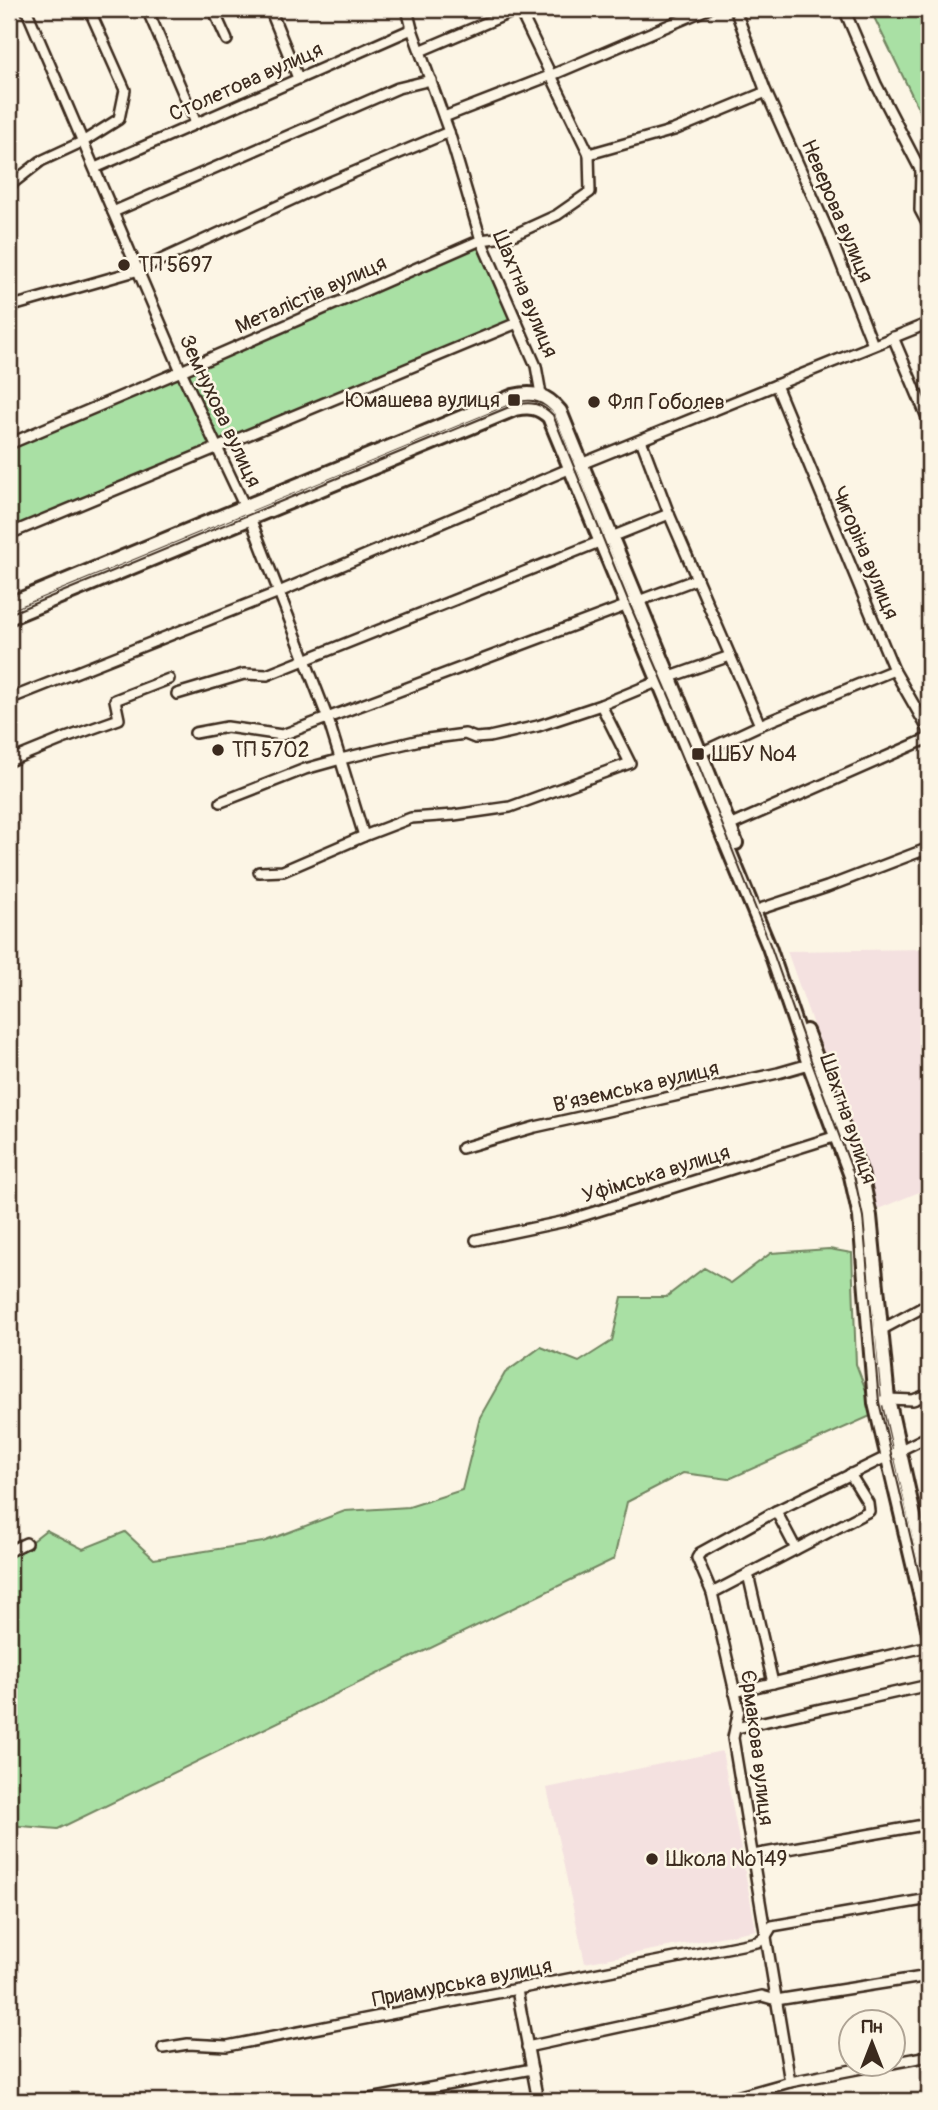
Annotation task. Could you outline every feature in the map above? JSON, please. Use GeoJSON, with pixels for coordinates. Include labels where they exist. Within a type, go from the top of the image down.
{"type":"FeatureCollection","features":[{"type":"Feature","properties":{"kind":"main road"},"geometry":{"type":"LineString","coordinates":[[9,618],[513,396],[527,392],[541,394]]}},
{"type":"Feature","properties":{"kind":"main road","name":"Шахтна вулиця"},"geometry":{"type":"LineString","coordinates":[[541,394],[561,411],[599,540],[632,604],[696,755],[757,909],[840,1135],[861,1173],[870,1216],[875,1333],[886,1456],[929,1632]]}},
{"type":"Feature","properties":{"kind":"main road","name":"Шахтна вулиця"},"geometry":{"type":"LineString","coordinates":[[248,514],[515,409],[538,409],[549,417],[612,536],[632,604]]}},
{"type":"Feature","properties":{"kind":"main road"},"geometry":{"type":"LineString","coordinates":[[9,604],[248,514]]}},
{"type":"Feature","properties":{"kind":"main road","name":"Шахтна вулиця"},"geometry":{"type":"LineString","coordinates":[[696,755],[729,825],[757,909]]}},
{"type":"Feature","properties":{"kind":"main road","name":"Шахтна вулиця"},"geometry":{"type":"LineString","coordinates":[[881,1401],[898,1450],[929,1578]]}},
{"type":"Feature","properties":{"kind":"street","name":"Земнухова вулиця"},"geometry":{"type":"LineString","coordinates":[[26,9],[181,371],[248,514],[328,719],[364,835]]}},
{"type":"Feature","properties":{"kind":"street"},"geometry":{"type":"LineString","coordinates":[[9,186],[41,161],[84,141],[119,119],[125,90],[89,9]]}},
{"type":"Feature","properties":{"kind":"street"},"geometry":{"type":"LineString","coordinates":[[147,9],[196,123]]}},
{"type":"Feature","properties":{"kind":"street"},"geometry":{"type":"LineString","coordinates":[[213,9],[227,40]]}},
{"type":"Feature","properties":{"kind":"street"},"geometry":{"type":"LineString","coordinates":[[270,9],[298,78]]}},
{"type":"Feature","properties":{"kind":"street","name":"Шахтна вулиця"},"geometry":{"type":"LineString","coordinates":[[407,9],[449,132],[481,240],[536,366],[541,394]]}},
{"type":"Feature","properties":{"kind":"street"},"geometry":{"type":"LineString","coordinates":[[420,51],[519,9],[589,154],[674,130],[766,92]]}},
{"type":"Feature","properties":{"kind":"street"},"geometry":{"type":"LineString","coordinates":[[444,117],[552,75],[707,9]]}},
{"type":"Feature","properties":{"kind":"street","name":"Неверова вулиця"},"geometry":{"type":"LineString","coordinates":[[735,9],[766,92],[829,233],[873,345]]}},
{"type":"Feature","properties":{"kind":"street"},"geometry":{"type":"LineString","coordinates":[[844,9],[876,84],[922,171],[920,210],[929,227]]}},
{"type":"Feature","properties":{"kind":"street","name":"Столетова вулиця"},"geometry":{"type":"LineString","coordinates":[[95,168],[412,29]]}},
{"type":"Feature","properties":{"kind":"street"},"geometry":{"type":"LineString","coordinates":[[113,212],[398,89],[430,80]]}},
{"type":"Feature","properties":{"kind":"street"},"geometry":{"type":"LineString","coordinates":[[9,307],[139,270],[327,184],[449,132]]}},
{"type":"Feature","properties":{"kind":"street","name":"Металістів вулиця"},"geometry":{"type":"LineString","coordinates":[[9,444],[481,240],[511,236],[557,215],[590,192],[589,154]]}},
{"type":"Feature","properties":{"kind":"street"},"geometry":{"type":"LineString","coordinates":[[9,534],[517,323]]}},
{"type":"Feature","properties":{"kind":"street"},"geometry":{"type":"LineString","coordinates":[[9,699],[279,592],[576,466],[929,323]]}},
{"type":"Feature","properties":{"kind":"street"},"geometry":{"type":"LineString","coordinates":[[893,337],[929,422]]}},
{"type":"Feature","properties":{"kind":"street","name":"Чигоріна вулиця"},"geometry":{"type":"LineString","coordinates":[[776,385],[894,670],[929,731]]}},
{"type":"Feature","properties":{"kind":"street"},"geometry":{"type":"LineString","coordinates":[[641,440],[669,514],[760,725]]}},
{"type":"Feature","properties":{"kind":"street"},"geometry":{"type":"LineString","coordinates":[[177,694],[244,674],[267,675],[669,514]]}},
{"type":"Feature","properties":{"kind":"street"},"geometry":{"type":"LineString","coordinates":[[195,733],[227,727],[282,735],[697,579]]}},
{"type":"Feature","properties":{"kind":"street"},"geometry":{"type":"LineString","coordinates":[[221,803],[304,769],[341,759],[420,740],[465,734],[475,738],[489,737],[538,726],[730,656]]}},
{"type":"Feature","properties":{"kind":"street"},"geometry":{"type":"LineString","coordinates":[[696,755],[760,725],[894,670]]}},
{"type":"Feature","properties":{"kind":"street"},"geometry":{"type":"LineString","coordinates":[[9,761],[120,719],[115,700],[169,679]]}},
{"type":"Feature","properties":{"kind":"street"},"geometry":{"type":"LineString","coordinates":[[259,872],[283,872],[364,835],[411,818],[510,807],[630,763],[601,705]]}},
{"type":"Feature","properties":{"kind":"street"},"geometry":{"type":"LineString","coordinates":[[729,825],[929,738]]}},
{"type":"Feature","properties":{"kind":"street"},"geometry":{"type":"LineString","coordinates":[[757,909],[827,887],[929,848]]}},
{"type":"Feature","properties":{"kind":"street","name":"В’яземська вулиця"},"geometry":{"type":"LineString","coordinates":[[461,1148],[535,1127],[778,1073],[813,1062]]}},
{"type":"Feature","properties":{"kind":"street","name":"Уфімська вулиця"},"geometry":{"type":"LineString","coordinates":[[476,1240],[566,1221],[840,1135]]}},
{"type":"Feature","properties":{"kind":"street"},"geometry":{"type":"LineString","coordinates":[[875,1333],[929,1304]]}},
{"type":"Feature","properties":{"kind":"street"},"geometry":{"type":"LineString","coordinates":[[881,1401],[913,1400],[929,1394]]}},
{"type":"Feature","properties":{"kind":"street","name":"Єрмакова вулиця"},"geometry":{"type":"LineString","coordinates":[[790,2082],[733,1738],[738,1710],[712,1593],[697,1558],[700,1553],[776,1511],[929,1436]]}},
{"type":"Feature","properties":{"kind":"street"},"geometry":{"type":"LineString","coordinates":[[712,1593],[869,1511],[868,1503],[850,1474]]}},
{"type":"Feature","properties":{"kind":"street"},"geometry":{"type":"LineString","coordinates":[[776,1511],[796,1549]]}},
{"type":"Feature","properties":{"kind":"street"},"geometry":{"type":"LineString","coordinates":[[9,1551],[26,1543]]}},
{"type":"Feature","properties":{"kind":"street"},"geometry":{"type":"LineString","coordinates":[[748,1574],[773,1683]]}},
{"type":"Feature","properties":{"kind":"street"},"geometry":{"type":"LineString","coordinates":[[734,1692],[929,1646]]}},
{"type":"Feature","properties":{"kind":"street"},"geometry":{"type":"LineString","coordinates":[[736,1728],[929,1685]]}},
{"type":"Feature","properties":{"kind":"street"},"geometry":{"type":"LineString","coordinates":[[754,1855],[929,1824]]}},
{"type":"Feature","properties":{"kind":"street","name":"Приамурська вулиця"},"geometry":{"type":"LineString","coordinates":[[163,2048],[188,2044],[227,2046],[517,1990],[757,1942],[766,1936],[772,1927],[929,1899]]}},
{"type":"Feature","properties":{"kind":"street"},"geometry":{"type":"LineString","coordinates":[[527,2047],[762,1996],[776,2000],[929,1976]]}},
{"type":"Feature","properties":{"kind":"street"},"geometry":{"type":"LineString","coordinates":[[517,1990],[538,2101]]}},
{"type":"Feature","properties":{"kind":"street"},"geometry":{"type":"LineString","coordinates":[[906,2060],[929,2056]]}},
{"type":"Feature","properties":{"kind":"street"},"geometry":{"type":"LineString","coordinates":[[360,2101],[532,2069]]}},
{"type":"Feature","properties":{"kind":"street"},"geometry":{"type":"LineString","coordinates":[[722,2101],[790,2082],[836,2073]]}},
{"type":"Feature","properties":{"kind":"shaded area"},"geometry":{"type":"Polygon","coordinates":[[[929,949],[929,1188],[878,1209],[787,951],[929,949]]]}},
{"type":"Feature","properties":{"kind":"shaded area","name":"Школа №149"},"geometry":{"type":"Polygon","coordinates":[[[722,1751],[756,1930],[585,1963],[547,1788],[722,1751]]]}},
{"type":"Feature","properties":{"kind":"green space"},"geometry":{"type":"Polygon","coordinates":[[[870,9],[929,9],[929,130],[870,9]]]}},
{"type":"Feature","properties":{"kind":"green space"},"geometry":{"type":"Polygon","coordinates":[[[478,247],[511,322],[9,529],[9,448],[478,247]]]}},
{"type":"Feature","properties":{"kind":"green space"},"geometry":{"type":"Polygon","coordinates":[[[829,1249],[852,1253],[856,1364],[875,1414],[729,1479],[683,1473],[627,1502],[614,1559],[58,1829],[9,1825],[9,1559],[46,1530],[83,1549],[125,1532],[154,1559],[263,1542],[345,1511],[409,1507],[462,1490],[480,1417],[505,1373],[541,1347],[579,1362],[612,1341],[622,1297],[666,1297],[704,1268],[731,1283],[771,1253],[829,1249]]]}},
{"type":"Feature","properties":{"kind":"tram line"},"geometry":{"type":"LineString","coordinates":[[9,614],[514,405],[535,404],[553,415],[771,947],[854,1175],[863,1217],[879,1402],[929,1616]]}},
{"type":"Feature","properties":{"kind":"place","name":"ТП 5697"},"geometry":{"type":"Point","coordinates":[124,265]}},
{"type":"Feature","properties":{"kind":"place","name":"Юмашева вулиця"},"geometry":{"type":"Point","coordinates":[514,400]}},
{"type":"Feature","properties":{"kind":"place","name":"Флп Гоболев"},"geometry":{"type":"Point","coordinates":[594,402]}},
{"type":"Feature","properties":{"kind":"place","name":"ТП 5702"},"geometry":{"type":"Point","coordinates":[218,750]}},
{"type":"Feature","properties":{"kind":"place","name":"ШБУ №4"},"geometry":{"type":"Point","coordinates":[698,754]}},
{"type":"Feature","properties":{"kind":"place","name":"Школа №149"},"geometry":{"type":"Point","coordinates":[652,1859]}}]}
